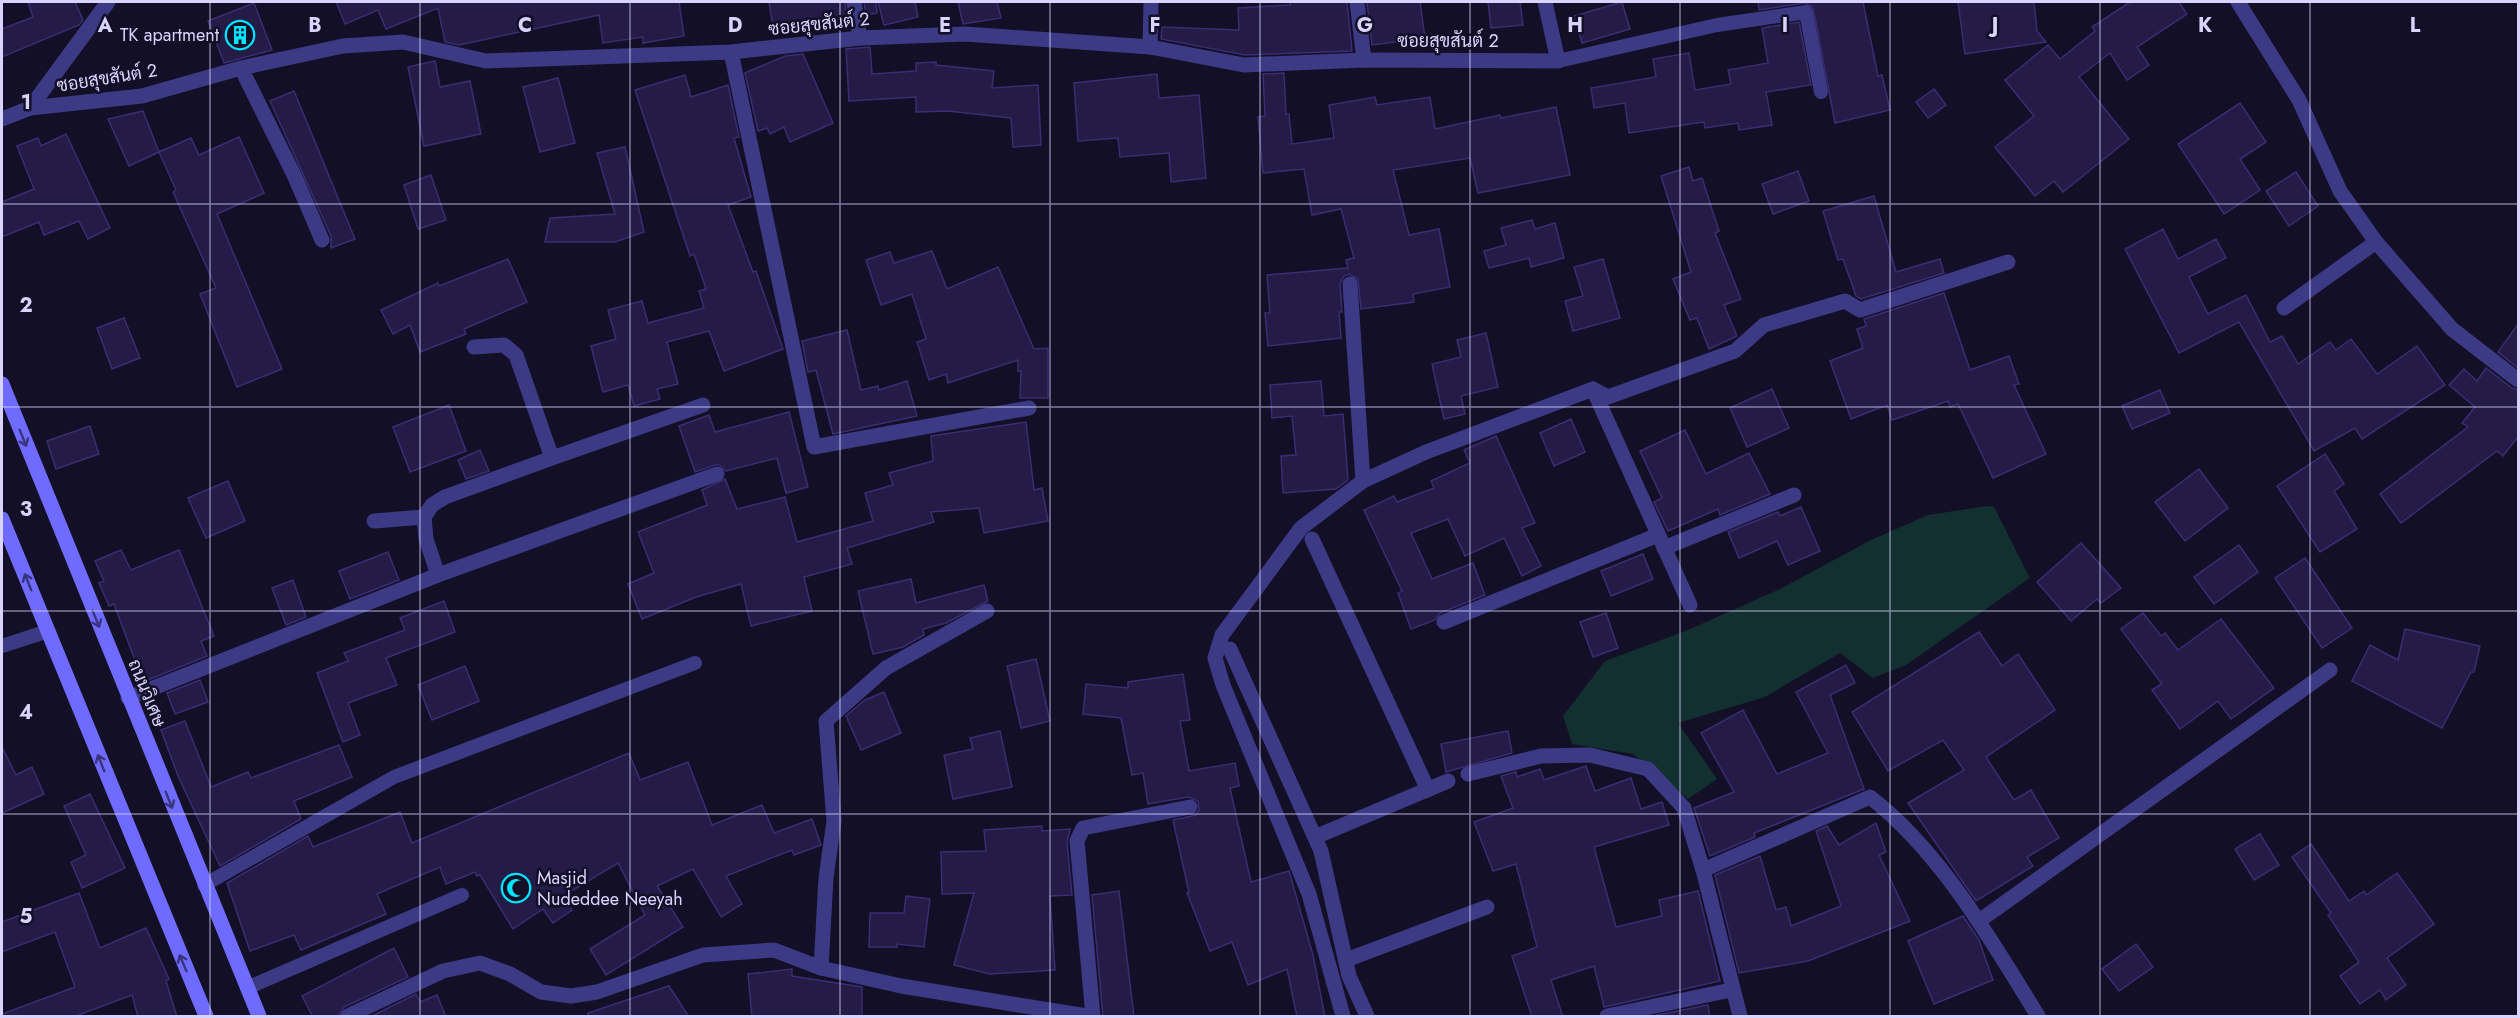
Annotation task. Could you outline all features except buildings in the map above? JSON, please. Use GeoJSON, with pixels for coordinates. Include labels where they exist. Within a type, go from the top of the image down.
{"type":"FeatureCollection","features":[{"type":"Feature","properties":{"kind":"main road","name":"ถนนวิเศษ"},"geometry":{"type":"LineString","coordinates":[[2,384],[259,1017]]}},
{"type":"Feature","properties":{"kind":"main road"},"geometry":{"type":"LineString","coordinates":[[2,519],[206,1017]]}},
{"type":"Feature","properties":{"kind":"street"},"geometry":{"type":"LineString","coordinates":[[30,108],[108,2]]}},
{"type":"Feature","properties":{"kind":"street"},"geometry":{"type":"LineString","coordinates":[[854,2],[860,38]]}},
{"type":"Feature","properties":{"kind":"street"},"geometry":{"type":"LineString","coordinates":[[1150,48],[1151,2]]}},
{"type":"Feature","properties":{"kind":"street"},"geometry":{"type":"LineString","coordinates":[[1357,2],[1364,60]]}},
{"type":"Feature","properties":{"kind":"street"},"geometry":{"type":"LineString","coordinates":[[1545,2],[1558,61]]}},
{"type":"Feature","properties":{"kind":"street"},"geometry":{"type":"LineString","coordinates":[[2238,2],[2299,100],[2340,191],[2376,242],[2452,329],[2518,380]]}},
{"type":"Feature","properties":{"kind":"street","name":"ซอยสุขสันต์ 2"},"geometry":{"type":"LineString","coordinates":[[2,119],[30,108],[142,96],[241,68],[343,46],[403,42],[486,61],[731,52],[860,38],[964,34],[1150,48],[1244,65],[1364,60],[1558,61]]}},
{"type":"Feature","properties":{"kind":"street"},"geometry":{"type":"LineString","coordinates":[[731,52],[814,447],[1029,408]]}},
{"type":"Feature","properties":{"kind":"street"},"geometry":{"type":"LineString","coordinates":[[241,68],[295,177],[322,240]]}},
{"type":"Feature","properties":{"kind":"street"},"geometry":{"type":"LineString","coordinates":[[2284,308],[2376,242]]}},
{"type":"Feature","properties":{"kind":"street"},"geometry":{"type":"LineString","coordinates":[[1343,1017],[1309,894],[1223,685],[1215,658],[1222,635],[1301,528],[1363,481],[1426,452],[1593,389],[1608,397],[1735,351],[1764,325],[1845,301],[1860,310],[2008,262]]}},
{"type":"Feature","properties":{"kind":"street"},"geometry":{"type":"LineString","coordinates":[[1350,284],[1363,481]]}},
{"type":"Feature","properties":{"kind":"street"},"geometry":{"type":"LineString","coordinates":[[474,347],[504,345],[516,355],[552,458]]}},
{"type":"Feature","properties":{"kind":"street"},"geometry":{"type":"LineString","coordinates":[[1593,389],[1690,605]]}},
{"type":"Feature","properties":{"kind":"street"},"geometry":{"type":"LineString","coordinates":[[438,575],[426,539],[424,517],[432,505],[445,497],[703,405]]}},
{"type":"Feature","properties":{"kind":"street"},"geometry":{"type":"LineString","coordinates":[[128,698],[438,575],[717,474]]}},
{"type":"Feature","properties":{"kind":"street"},"geometry":{"type":"LineString","coordinates":[[1444,622],[1794,495]]}},
{"type":"Feature","properties":{"kind":"street"},"geometry":{"type":"LineString","coordinates":[[374,520],[424,517]]}},
{"type":"Feature","properties":{"kind":"street"},"geometry":{"type":"LineString","coordinates":[[1312,539],[1428,789]]}},
{"type":"Feature","properties":{"kind":"street"},"geometry":{"type":"LineString","coordinates":[[821,968],[826,878],[834,821],[826,721],[886,668],[987,611]]}},
{"type":"Feature","properties":{"kind":"street"},"geometry":{"type":"LineString","coordinates":[[1230,649],[1321,851],[1349,976],[1367,1017]]}},
{"type":"Feature","properties":{"kind":"street"},"geometry":{"type":"LineString","coordinates":[[1979,921],[2330,670]]}},
{"type":"Feature","properties":{"kind":"street"},"geometry":{"type":"LineString","coordinates":[[1468,774],[1541,756],[1590,755],[1648,769],[1684,808],[1703,870],[1731,990],[1740,1017]]}},
{"type":"Feature","properties":{"kind":"street"},"geometry":{"type":"LineString","coordinates":[[1315,837],[1448,781]]}},
{"type":"Feature","properties":{"kind":"street"},"geometry":{"type":"LineString","coordinates":[[1703,870],[1870,797],[1901,821],[1979,921],[2038,1017]]}},
{"type":"Feature","properties":{"kind":"street"},"geometry":{"type":"LineString","coordinates":[[1093,1017],[1077,841],[1083,828],[1190,807]]}},
{"type":"Feature","properties":{"kind":"street"},"geometry":{"type":"LineString","coordinates":[[1346,960],[1487,907]]}},
{"type":"Feature","properties":{"kind":"street"},"geometry":{"type":"LineString","coordinates":[[348,1017],[443,971],[480,963],[510,975],[541,992],[571,996],[597,992],[703,956],[774,950],[821,968],[901,986],[1087,1017]]}},
{"type":"Feature","properties":{"kind":"street"},"geometry":{"type":"LineString","coordinates":[[1607,1017],[1731,990]]}},
{"type":"Feature","properties":{"kind":"lane"},"geometry":{"type":"LineString","coordinates":[[1558,61],[1717,25],[1806,12],[1821,92]]}},
{"type":"Feature","properties":{"kind":"lane"},"geometry":{"type":"LineString","coordinates":[[2,646],[48,631]]}},
{"type":"Feature","properties":{"kind":"lane"},"geometry":{"type":"LineString","coordinates":[[204,885],[394,777],[694,663]]}},
{"type":"Feature","properties":{"kind":"lane"},"geometry":{"type":"LineString","coordinates":[[247,988],[462,895]]}},
{"type":"Feature","properties":{"kind":"green space"},"geometry":{"type":"Polygon","coordinates":[[[1987,506],[1994,507],[2030,578],[1906,665],[1873,678],[1840,653],[1765,697],[1678,723],[1717,779],[1688,799],[1633,754],[1572,744],[1563,716],[1605,661],[1688,630],[1780,589],[1871,540],[1928,515],[1987,506]]]}},
{"type":"Feature","properties":{"kind":"place","name":"TK apartment"},"geometry":{"type":"Point","coordinates":[240,35]}},
{"type":"Feature","properties":{"kind":"place","name":"Masjid Nudeddee Neeyah"},"geometry":{"type":"Point","coordinates":[516,888]}}]}
